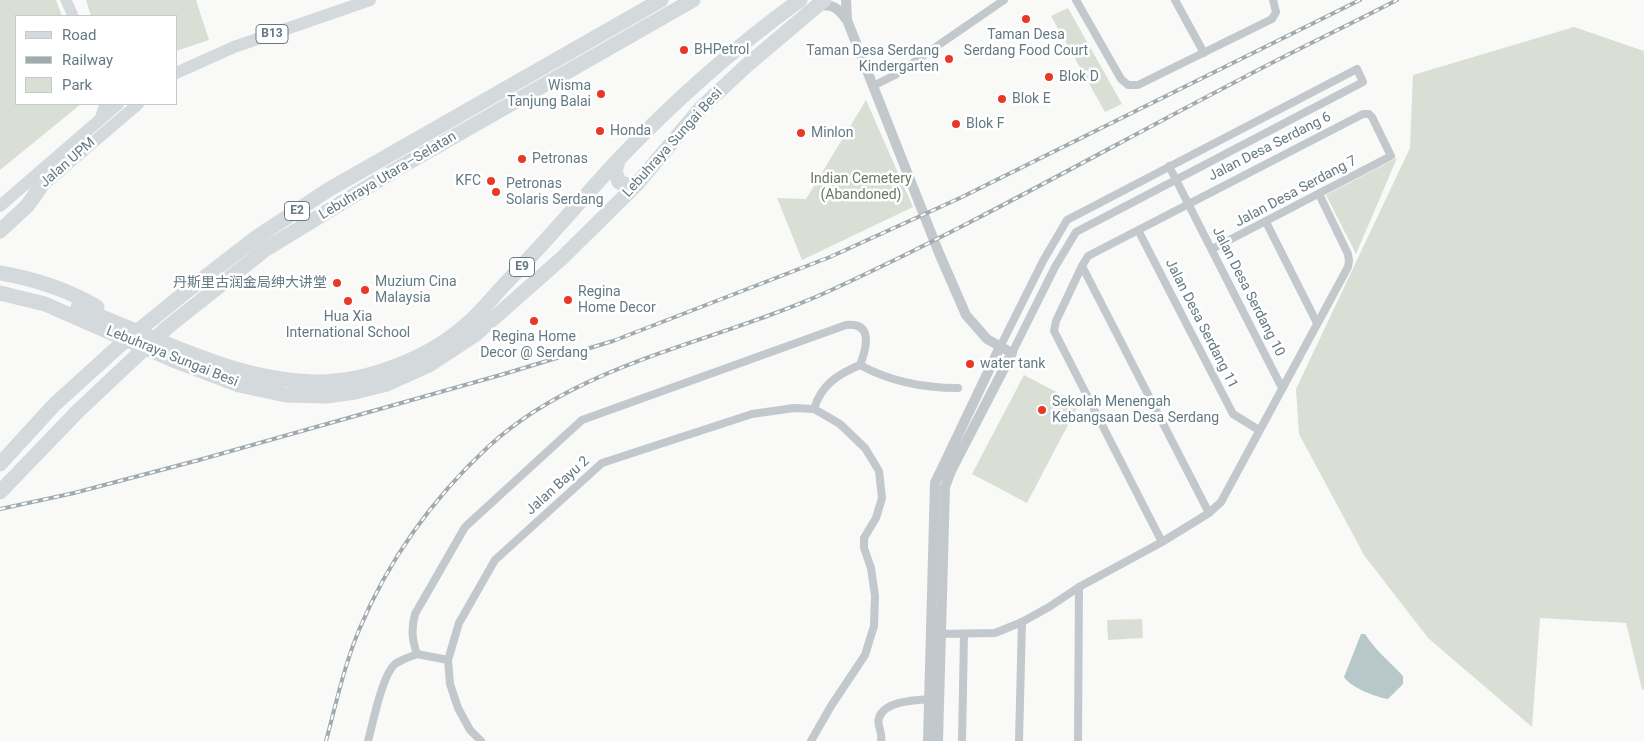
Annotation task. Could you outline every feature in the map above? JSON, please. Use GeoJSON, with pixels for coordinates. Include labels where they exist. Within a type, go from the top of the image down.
{"type":"FeatureCollection","features":[{"type":"Feature","properties":{"kind":"highway","name":"Lebuhraya Utara–Selatan"},"geometry":{"type":"LineString","coordinates":[[0,464],[54,405],[118,346],[257,237],[336,186],[660,0]]}},
{"type":"Feature","properties":{"kind":"highway","name":"Lebuhraya Utara–Selatan"},"geometry":{"type":"LineString","coordinates":[[0,492],[76,412],[147,346],[169,326],[266,249],[397,169],[694,0]]}},
{"type":"Feature","properties":{"kind":"highway","name":"Lebuhraya Sungai Besi"},"geometry":{"type":"LineString","coordinates":[[175,354],[265,377],[315,382],[342,380],[370,374],[395,366],[421,354],[467,324],[517,272],[618,160],[683,94],[800,0]]}},
{"type":"Feature","properties":{"kind":"highway","name":"Lebuhraya Sungai Besi"},"geometry":{"type":"LineString","coordinates":[[66,307],[175,354],[239,385],[286,395],[327,396],[355,392],[387,384],[429,365],[476,334],[562,258],[637,184],[700,109],[746,66],[821,2]]}},
{"type":"Feature","properties":{"kind":"highway"},"geometry":{"type":"LineString","coordinates":[[618,160],[615,172],[619,182],[630,186],[637,184]]}},
{"type":"Feature","properties":{"kind":"highway"},"geometry":{"type":"LineString","coordinates":[[0,231],[27,206],[40,188]]}},
{"type":"Feature","properties":{"kind":"highway"},"geometry":{"type":"LineString","coordinates":[[0,264],[4,277],[66,307]]}},
{"type":"Feature","properties":{"kind":"highway"},"geometry":{"type":"LineString","coordinates":[[4,277],[37,280],[80,297],[106,313],[119,329]]}},
{"type":"Feature","properties":{"kind":"highway"},"geometry":{"type":"LineString","coordinates":[[0,293],[66,307]]}},
{"type":"Feature","properties":{"kind":"highway"},"geometry":{"type":"LineString","coordinates":[[0,302],[66,320],[79,318]]}},
{"type":"Feature","properties":{"kind":"highway","name":"Lebuhraya Sungai Besi"},"geometry":{"type":"LineString","coordinates":[[66,307],[79,318],[119,329]]}},
{"type":"Feature","properties":{"kind":"main road"},"geometry":{"type":"LineString","coordinates":[[66,0],[73,15]]}},
{"type":"Feature","properties":{"kind":"main road","name":"B13"},"geometry":{"type":"LineString","coordinates":[[178,73],[234,47],[370,0]]}},
{"type":"Feature","properties":{"kind":"main road"},"geometry":{"type":"LineString","coordinates":[[100,118],[105,105]]}},
{"type":"Feature","properties":{"kind":"main road","name":"Jalan UPM"},"geometry":{"type":"LineString","coordinates":[[0,206],[117,105]]}},
{"type":"Feature","properties":{"kind":"main road","name":"Jalan UPM"},"geometry":{"type":"LineString","coordinates":[[0,223],[137,105]]}},
{"type":"Feature","properties":{"kind":"street"},"geometry":{"type":"LineString","coordinates":[[846,0],[847,20],[939,253],[966,315],[987,340],[1012,353]]}},
{"type":"Feature","properties":{"kind":"street"},"geometry":{"type":"LineString","coordinates":[[873,86],[895,75],[1004,0]]}},
{"type":"Feature","properties":{"kind":"street"},"geometry":{"type":"LineString","coordinates":[[1076,0],[1121,79],[1128,85],[1138,85],[1272,19],[1276,12],[1273,0]]}},
{"type":"Feature","properties":{"kind":"street"},"geometry":{"type":"LineString","coordinates":[[1175,0],[1204,53]]}},
{"type":"Feature","properties":{"kind":"street"},"geometry":{"type":"LineString","coordinates":[[821,2],[836,8],[847,20]]}},
{"type":"Feature","properties":{"kind":"street"},"geometry":{"type":"LineString","coordinates":[[928,741],[936,634],[945,487],[951,471],[1055,267],[1076,232],[1363,82],[1357,69],[1067,220],[1043,261],[935,483],[936,634],[938,741]]}},
{"type":"Feature","properties":{"kind":"street","name":"Jalan Desa Serdang 7"},"geometry":{"type":"LineString","coordinates":[[1212,249],[1391,156],[1372,117],[1369,114],[1364,114]]}},
{"type":"Feature","properties":{"kind":"street","name":"Jalan Desa Serdang 6"},"geometry":{"type":"LineString","coordinates":[[1082,266],[1088,256],[1190,206],[1364,114]]}},
{"type":"Feature","properties":{"kind":"street","name":"Jalan Desa Serdang 10"},"geometry":{"type":"LineString","coordinates":[[1170,166],[1282,388]]}},
{"type":"Feature","properties":{"kind":"street"},"geometry":{"type":"LineString","coordinates":[[936,634],[995,633],[1022,622],[1079,587],[1162,542],[1209,513],[1221,502],[1348,267],[1348,254],[1319,194]]}},
{"type":"Feature","properties":{"kind":"street"},"geometry":{"type":"LineString","coordinates":[[1266,222],[1317,324]]}},
{"type":"Feature","properties":{"kind":"street","name":"Jalan Desa Serdang 11"},"geometry":{"type":"LineString","coordinates":[[1138,230],[1233,414],[1259,430]]}},
{"type":"Feature","properties":{"kind":"street"},"geometry":{"type":"LineString","coordinates":[[1082,266],[1209,513]]}},
{"type":"Feature","properties":{"kind":"street"},"geometry":{"type":"LineString","coordinates":[[1082,266],[1056,321],[1054,331],[1162,542]]}},
{"type":"Feature","properties":{"kind":"street"},"geometry":{"type":"LineString","coordinates":[[417,654],[413,642],[412,627],[415,614],[465,527],[582,420],[846,325],[855,324],[864,331],[866,340],[860,364],[846,371],[830,383],[818,396],[814,409],[840,424],[865,448],[879,471],[882,498],[876,518],[864,538],[864,548],[871,568],[875,596],[874,626],[865,655],[831,706],[811,741]]}},
{"type":"Feature","properties":{"kind":"street"},"geometry":{"type":"LineString","coordinates":[[860,364],[879,375],[908,384],[958,388]]}},
{"type":"Feature","properties":{"kind":"street","name":"Jalan Bayu 2"},"geometry":{"type":"LineString","coordinates":[[448,660],[459,623],[496,560],[602,463],[752,414],[780,409],[814,409]]}},
{"type":"Feature","properties":{"kind":"street"},"geometry":{"type":"LineString","coordinates":[[1078,741],[1079,587]]}},
{"type":"Feature","properties":{"kind":"street"},"geometry":{"type":"LineString","coordinates":[[1020,741],[1022,622]]}},
{"type":"Feature","properties":{"kind":"street"},"geometry":{"type":"LineString","coordinates":[[962,741],[964,634]]}},
{"type":"Feature","properties":{"kind":"street"},"geometry":{"type":"LineString","coordinates":[[368,741],[388,674],[395,664],[417,654],[448,660],[450,684],[458,708],[470,730],[481,741]]}},
{"type":"Feature","properties":{"kind":"street"},"geometry":{"type":"LineString","coordinates":[[881,741],[881,729],[878,725],[878,718],[882,712],[892,705],[904,701],[930,699]]}},
{"type":"Feature","properties":{"kind":"green space"},"geometry":{"type":"Polygon","coordinates":[[[0,0],[56,0],[62,15],[15,15],[15,105],[80,105],[0,170],[0,0]]]}},
{"type":"Feature","properties":{"kind":"green space"},"geometry":{"type":"Polygon","coordinates":[[[86,0],[196,0],[209,40],[178,50],[178,15],[91,15],[86,0]]]}},
{"type":"Feature","properties":{"kind":"green space"},"geometry":{"type":"Polygon","coordinates":[[[1068,8],[1122,104],[1105,112],[1051,16],[1068,8]]]}},
{"type":"Feature","properties":{"kind":"green space"},"geometry":{"type":"Polygon","coordinates":[[[1574,27],[1644,51],[1644,690],[1642,689],[1626,623],[1540,618],[1532,727],[1428,638],[1364,555],[1299,434],[1296,389],[1410,148],[1413,75],[1574,27]]]}},
{"type":"Feature","properties":{"kind":"green space","name":"Indian Cemetery (Abandoned)"},"geometry":{"type":"Polygon","coordinates":[[[866,100],[913,207],[802,260],[777,198],[806,199],[866,100]]]}},
{"type":"Feature","properties":{"kind":"green space"},"geometry":{"type":"Polygon","coordinates":[[[1397,158],[1356,254],[1326,195],[1397,158]]]}},
{"type":"Feature","properties":{"kind":"green space"},"geometry":{"type":"Polygon","coordinates":[[[1024,375],[1079,404],[1027,503],[972,474],[1024,375]]]}},
{"type":"Feature","properties":{"kind":"green space"},"geometry":{"type":"Polygon","coordinates":[[[1142,619],[1143,638],[1108,640],[1107,620],[1142,619]]]}},
{"type":"Feature","properties":{"kind":"shaded area"},"geometry":{"type":"Polygon","coordinates":[[[1361,634],[1365,634],[1378,651],[1403,676],[1403,684],[1388,699],[1371,694],[1352,685],[1344,677],[1361,634]]]}},
{"type":"Feature","properties":{"kind":"railway"},"geometry":{"type":"LineString","coordinates":[[0,509],[74,493],[199,460],[504,374],[613,341],[830,257],[960,198],[1360,0]]}},
{"type":"Feature","properties":{"kind":"railway"},"geometry":{"type":"LineString","coordinates":[[326,741],[349,657],[359,630],[398,555],[449,487],[488,447],[524,418],[564,394],[606,374],[784,310],[827,292],[983,216],[1259,70],[1397,0]]}},
{"type":"Feature","properties":{"kind":"place","name":"Taman Desa Serdang Food Court"},"geometry":{"type":"Point","coordinates":[1026,19]}},
{"type":"Feature","properties":{"kind":"place","name":"BHPetrol"},"geometry":{"type":"Point","coordinates":[684,50]}},
{"type":"Feature","properties":{"kind":"place","name":"Taman Desa Serdang Kindergarten"},"geometry":{"type":"Point","coordinates":[949,59]}},
{"type":"Feature","properties":{"kind":"place","name":"Blok D"},"geometry":{"type":"Point","coordinates":[1049,77]}},
{"type":"Feature","properties":{"kind":"place","name":"Wisma Tanjung Balai"},"geometry":{"type":"Point","coordinates":[601,94]}},
{"type":"Feature","properties":{"kind":"place","name":"Blok E"},"geometry":{"type":"Point","coordinates":[1002,99]}},
{"type":"Feature","properties":{"kind":"place","name":"Blok F"},"geometry":{"type":"Point","coordinates":[956,124]}},
{"type":"Feature","properties":{"kind":"place","name":"Honda"},"geometry":{"type":"Point","coordinates":[600,131]}},
{"type":"Feature","properties":{"kind":"place","name":"Minlon"},"geometry":{"type":"Point","coordinates":[801,133]}},
{"type":"Feature","properties":{"kind":"place","name":"Petronas"},"geometry":{"type":"Point","coordinates":[522,159]}},
{"type":"Feature","properties":{"kind":"place","name":"KFC"},"geometry":{"type":"Point","coordinates":[491,181]}},
{"type":"Feature","properties":{"kind":"place","name":"Petronas Solaris Serdang"},"geometry":{"type":"Point","coordinates":[496,192]}},
{"type":"Feature","properties":{"kind":"place","name":"丹斯里古润金局绅大讲堂"},"geometry":{"type":"Point","coordinates":[337,283]}},
{"type":"Feature","properties":{"kind":"place","name":"Muzium Cina Malaysia"},"geometry":{"type":"Point","coordinates":[365,290]}},
{"type":"Feature","properties":{"kind":"place","name":"Regina Home Decor"},"geometry":{"type":"Point","coordinates":[568,300]}},
{"type":"Feature","properties":{"kind":"place","name":"Hua Xia International School"},"geometry":{"type":"Point","coordinates":[348,301]}},
{"type":"Feature","properties":{"kind":"place","name":"Regina Home Decor @ Serdang"},"geometry":{"type":"Point","coordinates":[534,321]}},
{"type":"Feature","properties":{"kind":"place","name":"water tank"},"geometry":{"type":"Point","coordinates":[970,364]}},
{"type":"Feature","properties":{"kind":"place","name":"Sekolah Menengah Kebangsaan Desa Serdang"},"geometry":{"type":"Point","coordinates":[1042,410]}}]}
